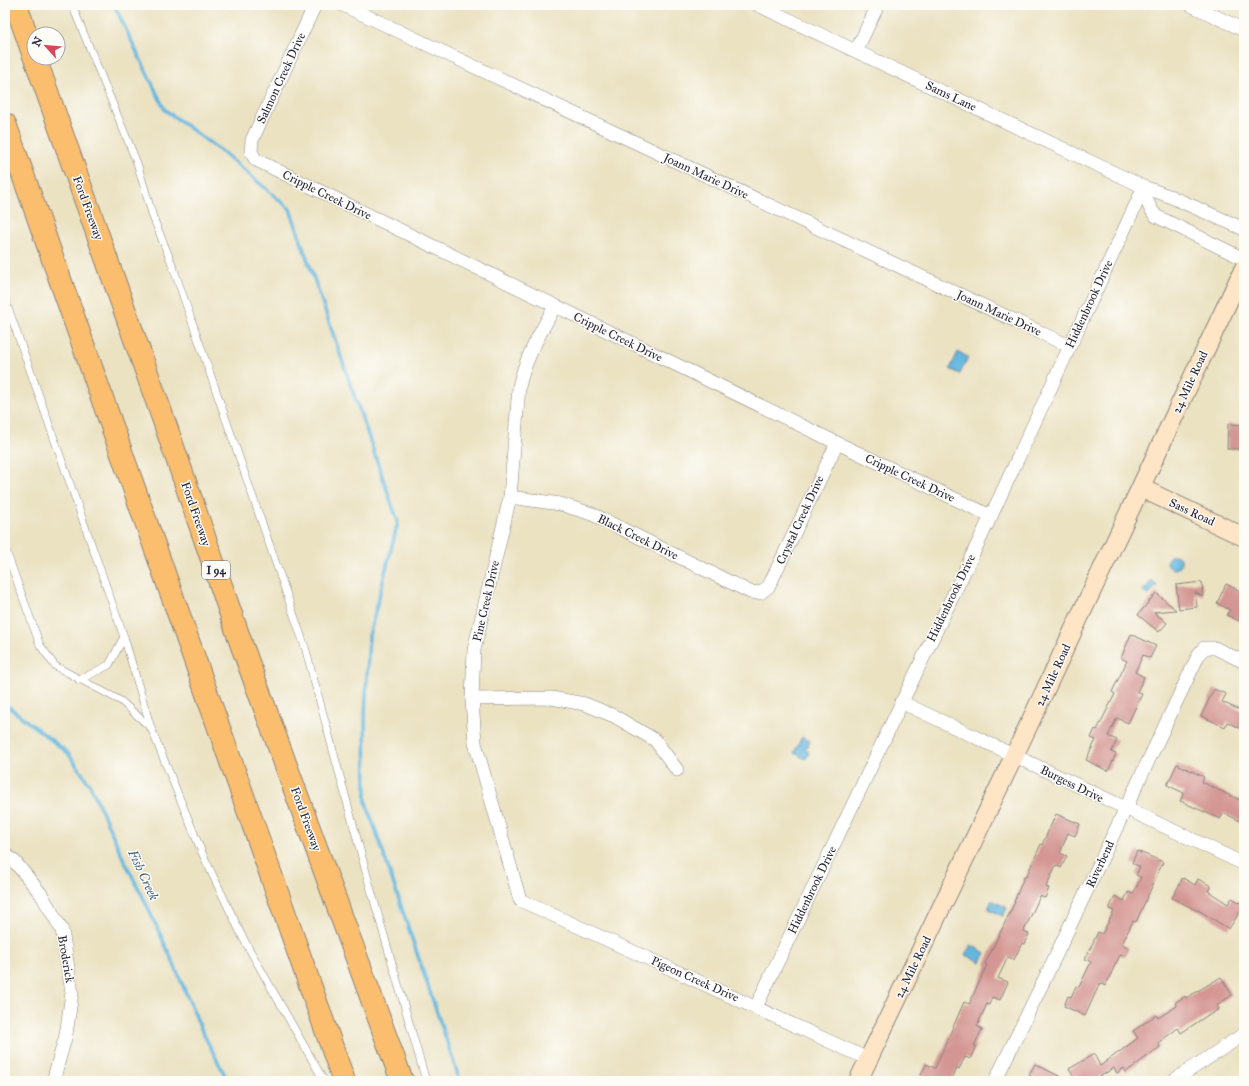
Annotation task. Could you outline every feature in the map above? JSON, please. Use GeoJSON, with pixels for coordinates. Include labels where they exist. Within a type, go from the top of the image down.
{"type":"FeatureCollection","features":[{"type":"Feature","properties":{"kind":"highway","name":"Ford Freeway"},"geometry":{"type":"LineString","coordinates":[[16,5],[26,34]]}},
{"type":"Feature","properties":{"kind":"highway","name":"Ford Freeway"},"geometry":{"type":"LineString","coordinates":[[37,66],[159,406],[242,646],[402,1081]]}},
{"type":"Feature","properties":{"kind":"highway"},"geometry":{"type":"LineString","coordinates":[[5,124],[344,1081]]}},
{"type":"Feature","properties":{"kind":"street","name":"Salmon Creek Drive"},"geometry":{"type":"LineString","coordinates":[[251,152],[251,144],[255,134],[315,5]]}},
{"type":"Feature","properties":{"kind":"street","name":"Joann Marie Drive"},"geometry":{"type":"LineString","coordinates":[[343,5],[1069,346]]}},
{"type":"Feature","properties":{"kind":"street","name":"Sams Lane"},"geometry":{"type":"LineString","coordinates":[[758,5],[1144,187],[1169,196],[1244,229]]}},
{"type":"Feature","properties":{"kind":"street"},"geometry":{"type":"LineString","coordinates":[[856,51],[878,5]]}},
{"type":"Feature","properties":{"kind":"street"},"geometry":{"type":"LineString","coordinates":[[1191,5],[1244,30]]}},
{"type":"Feature","properties":{"kind":"street","name":"Cripple Creek Drive"},"geometry":{"type":"LineString","coordinates":[[251,152],[253,157],[259,162],[837,443],[991,516]]}},
{"type":"Feature","properties":{"kind":"street","name":"Hiddenbrook Drive"},"geometry":{"type":"LineString","coordinates":[[756,1007],[991,516],[1144,187]]}},
{"type":"Feature","properties":{"kind":"street"},"geometry":{"type":"LineString","coordinates":[[1144,187],[1149,205],[1156,216],[1244,259]]}},
{"type":"Feature","properties":{"kind":"street","name":"24 Mile Road"},"geometry":{"type":"LineString","coordinates":[[858,1081],[1014,756],[1244,268]]}},
{"type":"Feature","properties":{"kind":"street","name":"Pine Creek Drive"},"geometry":{"type":"LineString","coordinates":[[520,900],[475,743],[472,699],[474,650],[510,497],[521,377],[529,355],[555,306]]}},
{"type":"Feature","properties":{"kind":"street","name":"Crystal Creek Drive"},"geometry":{"type":"LineString","coordinates":[[760,593],[769,586],[837,443]]}},
{"type":"Feature","properties":{"kind":"street","name":"Sass Road"},"geometry":{"type":"LineString","coordinates":[[1141,488],[1244,536]]}},
{"type":"Feature","properties":{"kind":"street","name":"Black Creek Drive"},"geometry":{"type":"LineString","coordinates":[[510,497],[560,504],[581,510],[609,522],[750,592],[760,593]]}},
{"type":"Feature","properties":{"kind":"street","name":"Riverbend"},"geometry":{"type":"LineString","coordinates":[[995,1081],[1126,809],[1198,654],[1204,648],[1215,648],[1244,662]]}},
{"type":"Feature","properties":{"kind":"street"},"geometry":{"type":"LineString","coordinates":[[472,699],[551,698],[585,704],[614,716],[654,740],[677,770]]}},
{"type":"Feature","properties":{"kind":"street","name":"Burgess Drive"},"geometry":{"type":"LineString","coordinates":[[901,702],[1244,864]]}},
{"type":"Feature","properties":{"kind":"street","name":"Broderick"},"geometry":{"type":"LineString","coordinates":[[5,854],[15,862],[41,894],[62,930],[72,993],[66,1035],[53,1081]]}},
{"type":"Feature","properties":{"kind":"street","name":"Pigeon Creek Drive"},"geometry":{"type":"LineString","coordinates":[[520,900],[868,1059]]}},
{"type":"Feature","properties":{"kind":"street"},"geometry":{"type":"LineString","coordinates":[[1173,1081],[1244,1034]]}},
{"type":"Feature","properties":{"kind":"lane"},"geometry":{"type":"LineString","coordinates":[[72,5],[138,163],[153,217],[172,264],[305,647],[369,883],[426,1081]]}},
{"type":"Feature","properties":{"kind":"lane"},"geometry":{"type":"LineString","coordinates":[[5,299],[124,637],[151,728],[203,855],[243,938],[324,1081]]}},
{"type":"Feature","properties":{"kind":"lane"},"geometry":{"type":"LineString","coordinates":[[5,318],[14,323]]}},
{"type":"Feature","properties":{"kind":"lane"},"geometry":{"type":"LineString","coordinates":[[5,548],[40,646],[55,666],[121,701],[151,728]]}},
{"type":"Feature","properties":{"kind":"lane"},"geometry":{"type":"LineString","coordinates":[[79,680],[109,665],[124,637]]}},
{"type":"Feature","properties":{"kind":"water"},"geometry":{"type":"Polygon","coordinates":[[[958,352],[968,357],[960,374],[950,369],[958,352]]]}},
{"type":"Feature","properties":{"kind":"water"},"geometry":{"type":"Polygon","coordinates":[[[1174,555],[1179,557],[1181,562],[1179,567],[1174,569],[1169,567],[1167,562],[1169,557],[1174,555]]]}},
{"type":"Feature","properties":{"kind":"water"},"geometry":{"type":"Polygon","coordinates":[[[1152,580],[1157,585],[1148,596],[1143,591],[1152,580]]]}},
{"type":"Feature","properties":{"kind":"water"},"geometry":{"type":"Polygon","coordinates":[[[802,737],[810,741],[805,750],[809,752],[806,759],[794,753],[802,737]]]}},
{"type":"Feature","properties":{"kind":"water"},"geometry":{"type":"Polygon","coordinates":[[[992,900],[1007,908],[1003,916],[988,909],[992,900]]]}},
{"type":"Feature","properties":{"kind":"water"},"geometry":{"type":"Polygon","coordinates":[[[971,945],[986,953],[981,962],[966,955],[971,945]]]}},
{"type":"Feature","properties":{"kind":"building"},"geometry":{"type":"Polygon","coordinates":[[[1228,424],[1244,425],[1244,449],[1227,449],[1228,424]]]}},
{"type":"Feature","properties":{"kind":"building"},"geometry":{"type":"Polygon","coordinates":[[[1202,582],[1203,597],[1195,592],[1197,607],[1179,609],[1176,585],[1202,582]]]}},
{"type":"Feature","properties":{"kind":"building"},"geometry":{"type":"Polygon","coordinates":[[[1226,584],[1244,593],[1244,610],[1239,621],[1227,615],[1230,610],[1217,603],[1226,584]]]}},
{"type":"Feature","properties":{"kind":"building"},"geometry":{"type":"Polygon","coordinates":[[[1156,593],[1176,610],[1154,612],[1167,623],[1159,632],[1138,615],[1156,593]]]}},
{"type":"Feature","properties":{"kind":"building"},"geometry":{"type":"Polygon","coordinates":[[[1131,634],[1156,646],[1150,658],[1143,655],[1135,672],[1144,677],[1137,692],[1142,694],[1128,723],[1117,718],[1108,736],[1117,740],[1111,752],[1116,754],[1108,771],[1086,760],[1096,740],[1091,738],[1095,729],[1097,730],[1115,694],[1112,692],[1127,661],[1121,658],[1131,634]]]}},
{"type":"Feature","properties":{"kind":"building"},"geometry":{"type":"Polygon","coordinates":[[[1214,689],[1226,694],[1222,702],[1244,712],[1244,730],[1227,722],[1225,727],[1201,716],[1214,689]]]}},
{"type":"Feature","properties":{"kind":"building"},"geometry":{"type":"Polygon","coordinates":[[[1177,764],[1204,777],[1202,782],[1244,802],[1244,823],[1224,813],[1220,819],[1180,801],[1184,793],[1167,785],[1177,764]]]}},
{"type":"Feature","properties":{"kind":"building"},"geometry":{"type":"Polygon","coordinates":[[[1056,814],[1080,824],[1075,836],[1068,833],[1060,853],[1067,856],[1061,868],[1056,865],[1046,887],[1049,888],[1045,898],[1040,896],[1024,931],[1029,934],[1024,944],[1022,943],[1014,960],[1008,957],[998,978],[1008,982],[1000,1000],[992,997],[989,1005],[987,1004],[977,1026],[982,1029],[970,1059],[965,1057],[959,1069],[957,1068],[951,1081],[918,1081],[926,1064],[935,1068],[964,1002],[969,1004],[987,965],[985,964],[1015,902],[1024,877],[1026,877],[1056,814]]]}},
{"type":"Feature","properties":{"kind":"building"},"geometry":{"type":"Polygon","coordinates":[[[1137,851],[1163,862],[1136,922],[1133,921],[1122,944],[1129,948],[1125,957],[1120,955],[1105,986],[1100,983],[1085,1016],[1064,1006],[1068,996],[1071,997],[1076,986],[1079,987],[1091,962],[1085,959],[1098,932],[1102,934],[1114,911],[1109,909],[1115,896],[1124,901],[1128,892],[1133,894],[1141,877],[1136,875],[1140,867],[1132,863],[1137,851]]]}},
{"type":"Feature","properties":{"kind":"building"},"geometry":{"type":"Polygon","coordinates":[[[1183,878],[1195,885],[1198,879],[1211,886],[1208,891],[1228,904],[1232,898],[1244,905],[1229,929],[1198,910],[1172,898],[1183,878]]]}},
{"type":"Feature","properties":{"kind":"building"},"geometry":{"type":"Polygon","coordinates":[[[1221,977],[1232,995],[1217,1005],[1219,1009],[1181,1033],[1178,1028],[1158,1043],[1160,1047],[1126,1072],[1124,1068],[1117,1073],[1114,1068],[1093,1081],[1076,1081],[1069,1069],[1094,1054],[1100,1066],[1138,1038],[1133,1031],[1156,1015],[1158,1018],[1177,1006],[1175,1003],[1185,996],[1186,998],[1221,977]]]}},
{"type":"Feature","properties":{"kind":"building"},"geometry":{"type":"Polygon","coordinates":[[[1035,1064],[1069,1081],[1035,1081],[1036,1079],[1029,1075],[1035,1064]]]}},
{"type":"Feature","properties":{"kind":"waterway"},"geometry":{"type":"LineString","coordinates":[[114,5],[165,110],[225,154],[290,209],[398,522],[369,636],[365,715],[366,802],[460,1081]]}},
{"type":"Feature","properties":{"kind":"waterway","name":"Fish Creek"},"geometry":{"type":"LineString","coordinates":[[5,704],[68,753],[90,785],[173,962],[201,1029],[228,1081]]}}]}
